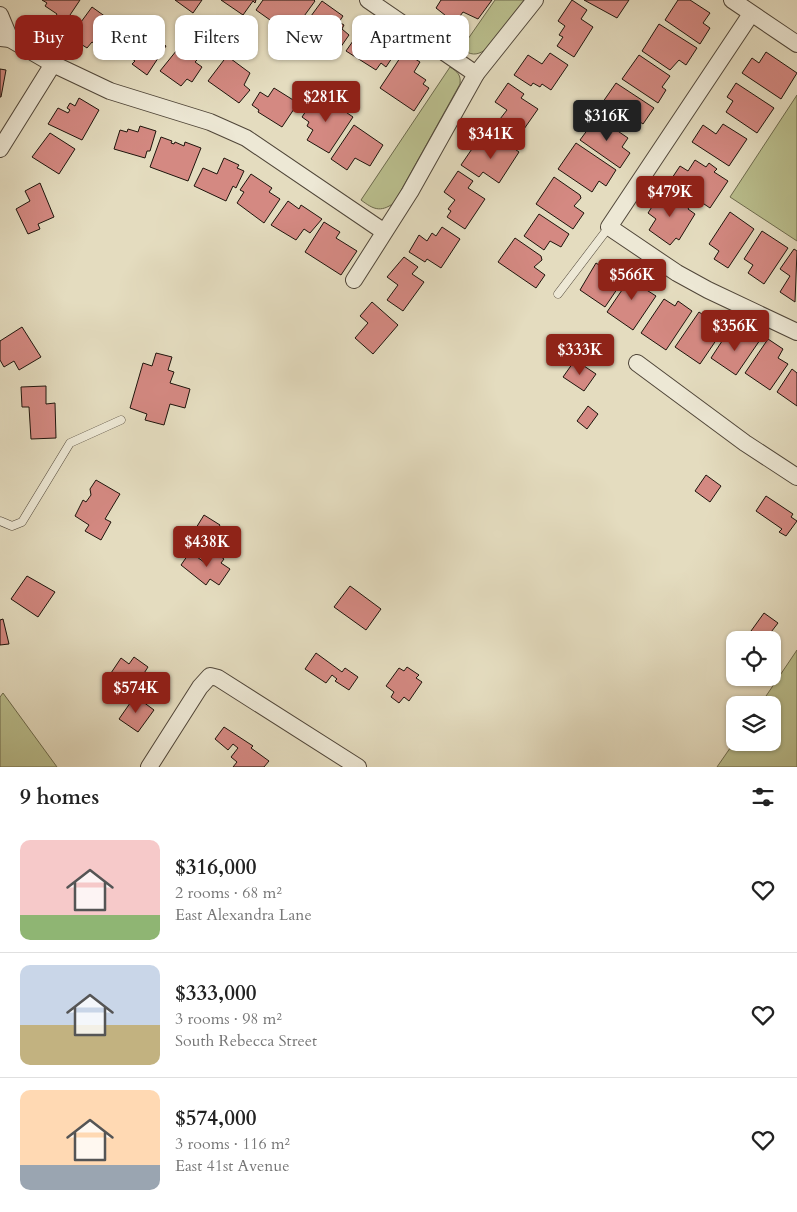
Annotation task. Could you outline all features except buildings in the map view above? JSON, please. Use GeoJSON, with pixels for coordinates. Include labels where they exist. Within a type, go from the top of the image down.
{"type":"FeatureCollection","features":[{"type":"Feature","properties":{"kind":"street"},"geometry":{"type":"LineString","coordinates":[[368,0],[476,74]]}},
{"type":"Feature","properties":{"kind":"street"},"geometry":{"type":"LineString","coordinates":[[354,280],[410,192],[476,74],[535,0]]}},
{"type":"Feature","properties":{"kind":"street"},"geometry":{"type":"LineString","coordinates":[[732,0],[797,44]]}},
{"type":"Feature","properties":{"kind":"street"},"geometry":{"type":"LineString","coordinates":[[751,14],[609,227],[677,273],[708,290],[797,332]]}},
{"type":"Feature","properties":{"kind":"street"},"geometry":{"type":"LineString","coordinates":[[0,15],[5,38],[52,64],[110,92],[210,122],[246,138],[384,231]]}},
{"type":"Feature","properties":{"kind":"street"},"geometry":{"type":"LineString","coordinates":[[0,149],[52,64]]}},
{"type":"Feature","properties":{"kind":"street"},"geometry":{"type":"LineString","coordinates":[[637,363],[745,443],[797,477]]}},
{"type":"Feature","properties":{"kind":"street"},"geometry":{"type":"LineString","coordinates":[[149,767],[200,687],[210,676],[218,678],[358,767]]}},
{"type":"Feature","properties":{"kind":"lane"},"geometry":{"type":"LineString","coordinates":[[558,294],[609,227]]}},
{"type":"Feature","properties":{"kind":"lane"},"geometry":{"type":"LineString","coordinates":[[0,521],[12,526],[22,522],[70,443],[120,420]]}},
{"type":"Feature","properties":{"kind":"green space"},"geometry":{"type":"Polygon","coordinates":[[[495,0],[525,0],[485,50],[479,53],[469,53],[469,37],[495,0]]]}},
{"type":"Feature","properties":{"kind":"green space"},"geometry":{"type":"Polygon","coordinates":[[[450,67],[458,74],[460,84],[394,203],[381,209],[369,206],[361,200],[450,67]]]}},
{"type":"Feature","properties":{"kind":"green space"},"geometry":{"type":"Polygon","coordinates":[[[797,95],[797,241],[730,197],[797,95]]]}},
{"type":"Feature","properties":{"kind":"green space"},"geometry":{"type":"Polygon","coordinates":[[[797,650],[797,767],[717,767],[728,751],[781,751],[781,696],[766,696],[773,686],[781,686],[781,674],[797,650]]]}},
{"type":"Feature","properties":{"kind":"green space"},"geometry":{"type":"Polygon","coordinates":[[[3,693],[57,767],[0,767],[0,697],[3,693]]]}}]}
